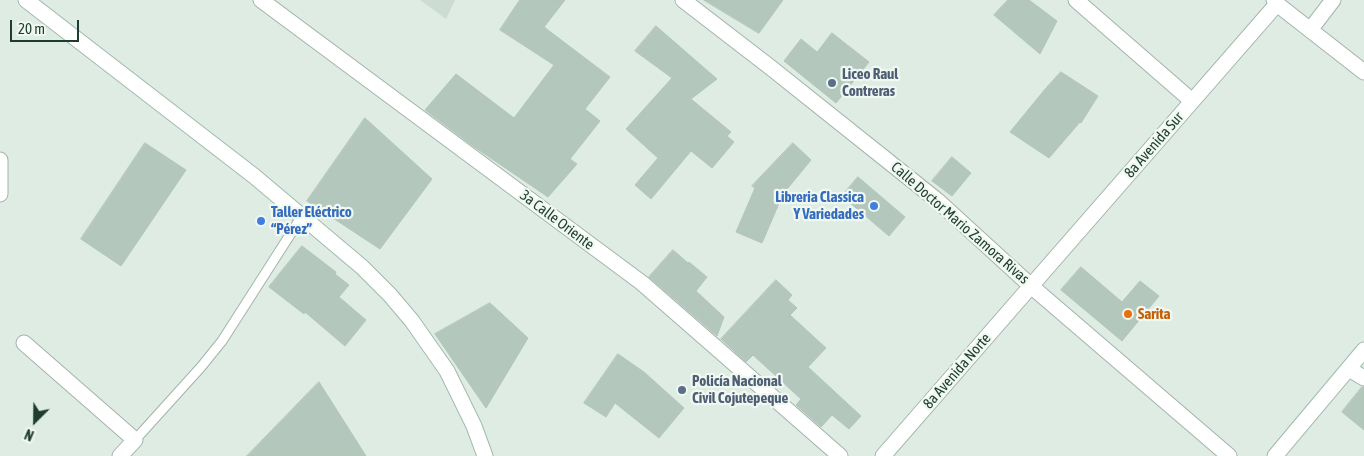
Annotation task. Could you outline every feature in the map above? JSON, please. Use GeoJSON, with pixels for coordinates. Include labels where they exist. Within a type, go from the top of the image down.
{"type":"FeatureCollection","features":[{"type":"Feature","properties":{"kind":"street"},"geometry":{"type":"LineString","coordinates":[[26,0],[254,176],[362,267],[390,295],[412,321],[447,371],[474,426],[485,456]]}},
{"type":"Feature","properties":{"kind":"street","name":"3a Calle Oriente"},"geometry":{"type":"LineString","coordinates":[[261,0],[642,283],[840,456]]}},
{"type":"Feature","properties":{"kind":"street","name":"Calle Doctor Mario Zamora Rivas"},"geometry":{"type":"LineString","coordinates":[[682,0],[770,66],[938,201],[1031,286],[1229,456]]}},
{"type":"Feature","properties":{"kind":"street"},"geometry":{"type":"LineString","coordinates":[[1076,0],[1192,101]]}},
{"type":"Feature","properties":{"kind":"street"},"geometry":{"type":"LineString","coordinates":[[1310,30],[1333,0]]}},
{"type":"Feature","properties":{"kind":"street"},"geometry":{"type":"LineString","coordinates":[[1275,2],[1364,72]]}},
{"type":"Feature","properties":{"kind":"street","name":"8a Avenida Sur"},"geometry":{"type":"LineString","coordinates":[[1031,286],[1192,101],[1275,2]]}},
{"type":"Feature","properties":{"kind":"street"},"geometry":{"type":"LineString","coordinates":[[0,160],[0,194]]}},
{"type":"Feature","properties":{"kind":"street","name":"8a Avenida Norte"},"geometry":{"type":"LineString","coordinates":[[883,456],[1031,286]]}},
{"type":"Feature","properties":{"kind":"street"},"geometry":{"type":"LineString","coordinates":[[24,343],[135,440],[120,456]]}},
{"type":"Feature","properties":{"kind":"street"},"geometry":{"type":"LineString","coordinates":[[1275,456],[1364,350]]}},
{"type":"Feature","properties":{"kind":"street"},"geometry":{"type":"LineString","coordinates":[[1349,369],[1364,378]]}},
{"type":"Feature","properties":{"kind":"lane"},"geometry":{"type":"LineString","coordinates":[[135,440],[222,341],[302,216]]}},
{"type":"Feature","properties":{"kind":"shaded area"},"geometry":{"type":"Polygon","coordinates":[[[420,0],[455,0],[446,19],[420,0]]]}},
{"type":"Feature","properties":{"kind":"building"},"geometry":{"type":"Polygon","coordinates":[[[520,0],[565,0],[544,27],[610,77],[585,109],[600,121],[570,159],[577,164],[548,197],[473,146],[425,110],[456,74],[514,118],[554,65],[500,30],[520,0]]]}},
{"type":"Feature","properties":{"kind":"building"},"geometry":{"type":"Polygon","coordinates":[[[704,0],[783,0],[759,33],[704,0]]]}},
{"type":"Feature","properties":{"kind":"building"},"geometry":{"type":"Polygon","coordinates":[[[1008,0],[1029,0],[1057,21],[1040,54],[994,15],[1008,0]]]}},
{"type":"Feature","properties":{"kind":"building"},"geometry":{"type":"Polygon","coordinates":[[[656,26],[717,79],[691,99],[731,132],[727,136],[734,142],[712,168],[691,151],[651,199],[635,185],[658,158],[626,129],[672,78],[635,51],[656,26]]]}},
{"type":"Feature","properties":{"kind":"building","name":"Liceo Raul Contreras"},"geometry":{"type":"Polygon","coordinates":[[[832,33],[869,62],[836,103],[784,61],[801,39],[817,52],[832,33]]]}},
{"type":"Feature","properties":{"kind":"building"},"geometry":{"type":"Polygon","coordinates":[[[1061,72],[1098,96],[1081,123],[1049,158],[1010,132],[1061,72]]]}},
{"type":"Feature","properties":{"kind":"building"},"geometry":{"type":"Polygon","coordinates":[[[365,118],[432,179],[380,249],[307,201],[365,118]]]}},
{"type":"Feature","properties":{"kind":"building"},"geometry":{"type":"Polygon","coordinates":[[[145,143],[186,170],[121,266],[81,239],[145,143]]]}},
{"type":"Feature","properties":{"kind":"building"},"geometry":{"type":"Polygon","coordinates":[[[793,143],[811,160],[783,194],[762,243],[736,232],[755,188],[752,186],[793,143]]]}},
{"type":"Feature","properties":{"kind":"building"},"geometry":{"type":"Polygon","coordinates":[[[952,157],[971,173],[952,196],[932,181],[952,157]]]}},
{"type":"Feature","properties":{"kind":"building","name":"Libreria Classica Y Variedades"},"geometry":{"type":"Polygon","coordinates":[[[858,177],[905,217],[889,236],[842,196],[858,177]]]}},
{"type":"Feature","properties":{"kind":"building"},"geometry":{"type":"Polygon","coordinates":[[[302,246],[336,272],[335,274],[349,285],[339,297],[366,320],[345,346],[305,312],[304,314],[269,287],[302,246]]]}},
{"type":"Feature","properties":{"kind":"building"},"geometry":{"type":"Polygon","coordinates":[[[673,250],[707,277],[696,291],[724,317],[717,336],[649,277],[673,250]]]}},
{"type":"Feature","properties":{"kind":"building"},"geometry":{"type":"Polygon","coordinates":[[[1081,267],[1122,302],[1140,281],[1159,296],[1122,341],[1061,290],[1081,267]]]}},
{"type":"Feature","properties":{"kind":"building"},"geometry":{"type":"Polygon","coordinates":[[[776,280],[792,295],[788,300],[797,308],[790,315],[826,348],[808,367],[861,416],[849,429],[832,415],[821,427],[796,405],[801,399],[753,355],[746,362],[721,339],[776,280]]]}},
{"type":"Feature","properties":{"kind":"building"},"geometry":{"type":"Polygon","coordinates":[[[490,303],[528,338],[486,408],[435,334],[490,303]]]}},
{"type":"Feature","properties":{"kind":"building"},"geometry":{"type":"Polygon","coordinates":[[[618,354],[644,372],[684,408],[659,438],[615,403],[606,417],[584,403],[618,354]]]}},
{"type":"Feature","properties":{"kind":"building"},"geometry":{"type":"Polygon","coordinates":[[[319,382],[366,456],[247,456],[319,382]]]}},
{"type":"Feature","properties":{"kind":"building"},"geometry":{"type":"Polygon","coordinates":[[[1362,387],[1364,387],[1364,430],[1342,412],[1362,387]]]}},
{"type":"Feature","properties":{"kind":"place","name":"Liceo Raul Contreras"},"geometry":{"type":"Point","coordinates":[832,83]}},
{"type":"Feature","properties":{"kind":"place","name":"Libreria Classica Y Variedades"},"geometry":{"type":"Point","coordinates":[874,206]}},
{"type":"Feature","properties":{"kind":"place","name":"Taller Eléctrico “Pérez”"},"geometry":{"type":"Point","coordinates":[261,221]}},
{"type":"Feature","properties":{"kind":"place","name":"Sarita"},"geometry":{"type":"Point","coordinates":[1128,314]}},
{"type":"Feature","properties":{"kind":"place","name":"Policía Nacional Civil Cojutepeque"},"geometry":{"type":"Point","coordinates":[682,390]}}]}
